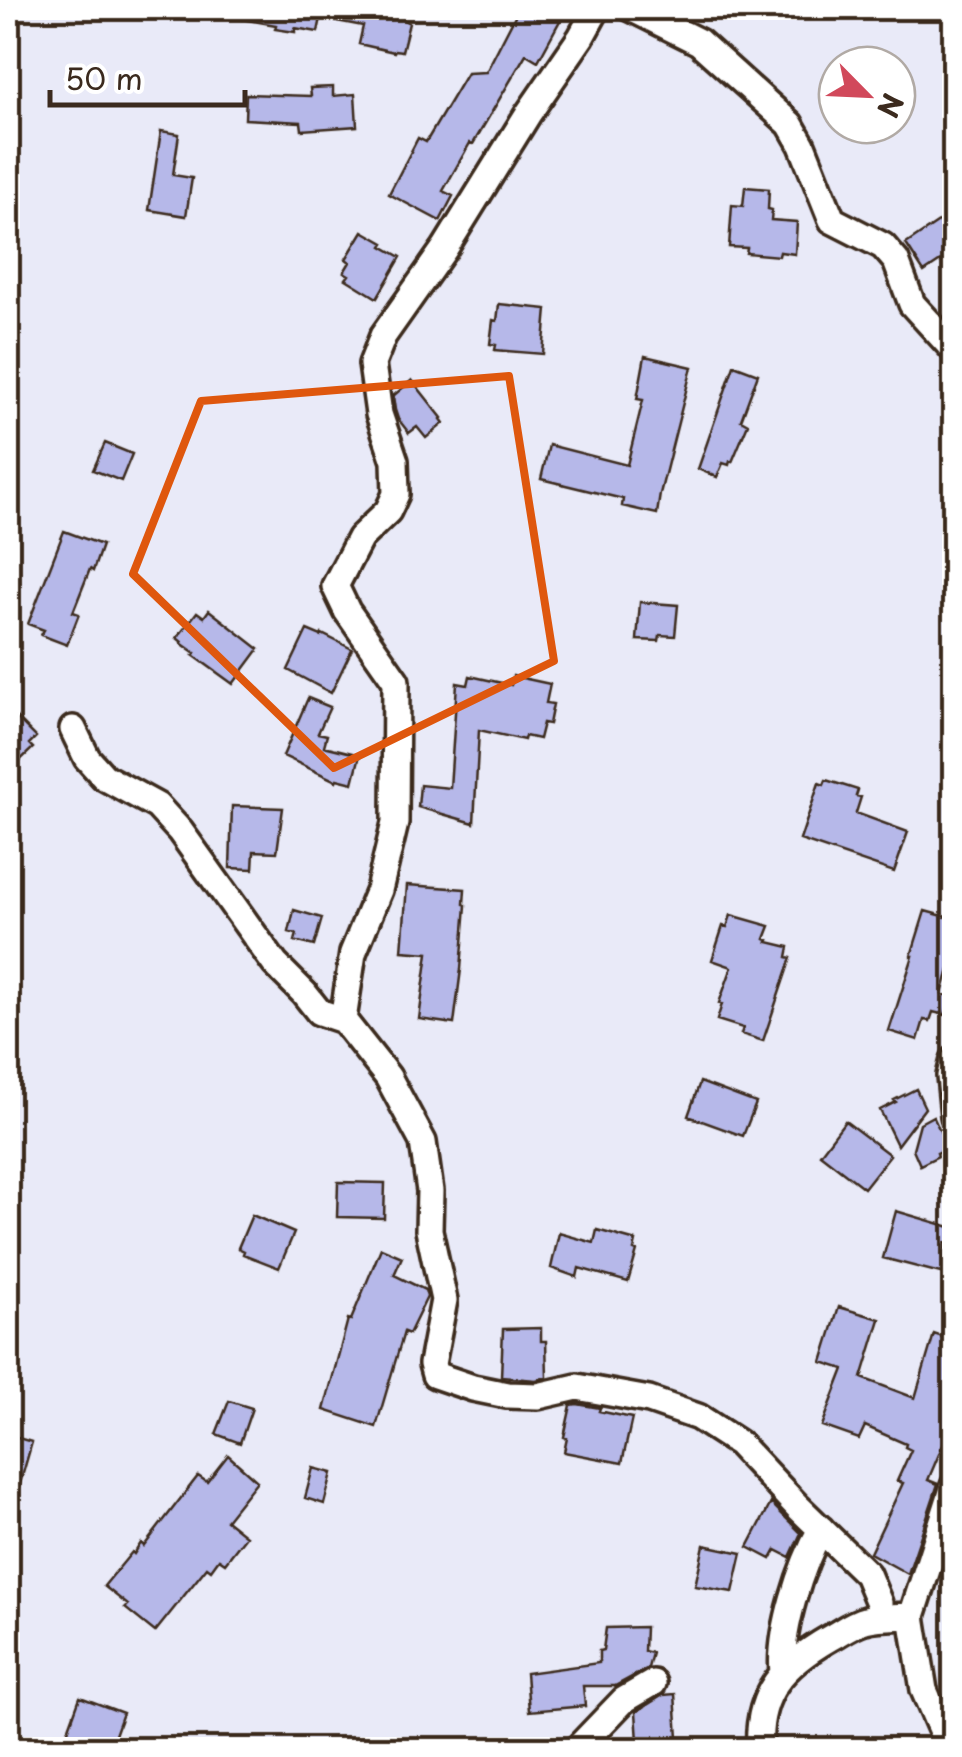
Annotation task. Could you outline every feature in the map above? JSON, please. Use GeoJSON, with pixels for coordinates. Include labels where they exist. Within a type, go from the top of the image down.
{"type":"FeatureCollection","features":[{"type":"Feature","properties":{"kind":"street"},"geometry":{"type":"LineString","coordinates":[[343,1020],[353,953],[379,890],[395,823],[396,682],[347,611],[335,586],[360,538],[388,512],[396,494],[395,461],[379,414],[372,364],[383,336],[444,248],[597,8]]}},
{"type":"Feature","properties":{"kind":"street"},"geometry":{"type":"LineString","coordinates":[[632,8],[699,42],[790,124],[832,220],[883,246],[896,261],[912,304],[954,350]]}},
{"type":"Feature","properties":{"kind":"street"},"geometry":{"type":"LineString","coordinates":[[73,729],[87,758],[104,778],[157,806],[180,831],[275,964],[319,1012],[343,1020],[388,1076],[423,1142],[430,1191],[429,1230],[444,1300],[432,1364],[435,1375],[507,1395],[538,1396],[577,1386],[649,1400],[698,1418],[738,1443],[867,1574],[872,1611]]}},
{"type":"Feature","properties":{"kind":"street"},"geometry":{"type":"LineString","coordinates":[[954,1060],[950,1076],[954,1116]]}},
{"type":"Feature","properties":{"kind":"street"},"geometry":{"type":"LineString","coordinates":[[946,1733],[924,1690],[912,1616],[954,1486]]}},
{"type":"Feature","properties":{"kind":"street"},"geometry":{"type":"LineString","coordinates":[[784,1672],[787,1629],[802,1568],[821,1529]]}},
{"type":"Feature","properties":{"kind":"street"},"geometry":{"type":"LineString","coordinates":[[760,1750],[759,1728],[771,1688],[784,1672],[807,1652],[896,1593],[921,1589]]}},
{"type":"Feature","properties":{"kind":"street"},"geometry":{"type":"LineString","coordinates":[[872,1611],[912,1616]]}},
{"type":"Feature","properties":{"kind":"street"},"geometry":{"type":"LineString","coordinates":[[576,1750],[624,1700],[653,1682]]}},
{"type":"Feature","properties":{"kind":"highlighted area"},"geometry":{"type":"Polygon","coordinates":[[[509,376],[554,661],[334,768],[133,574],[201,401],[509,376]]]}},
{"type":"Feature","properties":{"kind":"building"},"geometry":{"type":"Polygon","coordinates":[[[242,8],[383,8],[409,23],[402,51],[394,52],[359,44],[363,26],[321,18],[318,32],[295,28],[295,32],[241,19],[242,8]]]}},
{"type":"Feature","properties":{"kind":"building"},"geometry":{"type":"Polygon","coordinates":[[[519,8],[549,8],[563,15],[538,61],[526,54],[473,144],[470,143],[443,191],[453,196],[440,221],[389,194],[418,138],[426,142],[467,73],[486,72],[519,8]]]}},
{"type":"Feature","properties":{"kind":"building"},"geometry":{"type":"Polygon","coordinates":[[[333,87],[333,96],[355,94],[357,126],[302,130],[301,122],[245,119],[246,94],[311,96],[310,88],[333,87]]]}},
{"type":"Feature","properties":{"kind":"building"},"geometry":{"type":"Polygon","coordinates":[[[161,131],[179,134],[173,175],[192,178],[186,216],[149,210],[161,131]]]}},
{"type":"Feature","properties":{"kind":"building"},"geometry":{"type":"Polygon","coordinates":[[[745,187],[769,189],[771,220],[797,222],[795,254],[746,253],[747,248],[729,247],[732,205],[743,206],[745,187]]]}},
{"type":"Feature","properties":{"kind":"building"},"geometry":{"type":"Polygon","coordinates":[[[943,219],[954,236],[954,252],[924,272],[906,244],[943,219]]]}},
{"type":"Feature","properties":{"kind":"building"},"geometry":{"type":"Polygon","coordinates":[[[363,231],[401,257],[377,298],[346,279],[349,275],[344,272],[350,262],[346,259],[363,231]]]}},
{"type":"Feature","properties":{"kind":"building"},"geometry":{"type":"Polygon","coordinates":[[[499,304],[547,309],[543,354],[495,350],[496,345],[490,344],[499,304]]]}},
{"type":"Feature","properties":{"kind":"building"},"geometry":{"type":"Polygon","coordinates":[[[645,356],[692,367],[657,514],[622,506],[623,499],[541,479],[549,445],[627,465],[643,400],[637,399],[645,356]]]}},
{"type":"Feature","properties":{"kind":"building"},"geometry":{"type":"Polygon","coordinates":[[[734,365],[758,374],[741,420],[748,424],[732,462],[723,463],[717,477],[698,469],[734,365]]]}},
{"type":"Feature","properties":{"kind":"building"},"geometry":{"type":"Polygon","coordinates":[[[412,380],[444,423],[426,438],[417,427],[409,433],[395,410],[393,396],[412,380]]]}},
{"type":"Feature","properties":{"kind":"building"},"geometry":{"type":"Polygon","coordinates":[[[105,443],[132,454],[121,481],[93,470],[105,443]]]}},
{"type":"Feature","properties":{"kind":"building"},"geometry":{"type":"Polygon","coordinates":[[[64,531],[102,545],[73,612],[79,614],[67,645],[41,635],[44,630],[28,624],[64,531]]]}},
{"type":"Feature","properties":{"kind":"building"},"geometry":{"type":"Polygon","coordinates":[[[640,602],[678,605],[675,636],[660,635],[659,641],[637,640],[640,602]]]}},
{"type":"Feature","properties":{"kind":"building"},"geometry":{"type":"Polygon","coordinates":[[[209,610],[259,649],[233,684],[177,638],[197,612],[204,617],[209,610]]]}},
{"type":"Feature","properties":{"kind":"building"},"geometry":{"type":"Polygon","coordinates":[[[307,630],[352,649],[331,693],[288,670],[307,630]]]}},
{"type":"Feature","properties":{"kind":"building"},"geometry":{"type":"Polygon","coordinates":[[[470,676],[511,685],[513,676],[550,684],[546,703],[553,704],[549,724],[543,723],[539,739],[525,736],[524,740],[479,730],[474,823],[418,807],[420,785],[450,788],[457,683],[468,685],[470,676]]]}},
{"type":"Feature","properties":{"kind":"building"},"geometry":{"type":"Polygon","coordinates":[[[308,698],[330,707],[318,733],[327,735],[324,746],[360,755],[353,783],[336,781],[283,756],[308,698]]]}},
{"type":"Feature","properties":{"kind":"building"},"geometry":{"type":"Polygon","coordinates":[[[8,709],[36,737],[29,744],[33,748],[8,772],[8,709]]]}},
{"type":"Feature","properties":{"kind":"building"},"geometry":{"type":"Polygon","coordinates":[[[826,780],[858,790],[856,796],[861,797],[856,813],[908,832],[894,872],[800,840],[819,783],[824,785],[826,780]]]}},
{"type":"Feature","properties":{"kind":"building"},"geometry":{"type":"Polygon","coordinates":[[[232,806],[283,808],[277,852],[254,851],[253,869],[230,868],[232,806]]]}},
{"type":"Feature","properties":{"kind":"building"},"geometry":{"type":"Polygon","coordinates":[[[407,885],[465,889],[454,1024],[419,1019],[428,953],[402,951],[407,885]]]}},
{"type":"Feature","properties":{"kind":"building"},"geometry":{"type":"Polygon","coordinates":[[[294,910],[322,918],[314,946],[295,941],[297,934],[289,932],[294,910]]]}},
{"type":"Feature","properties":{"kind":"building"},"geometry":{"type":"Polygon","coordinates":[[[925,911],[954,919],[954,952],[942,994],[951,997],[945,1015],[933,1012],[930,1021],[924,1020],[918,1040],[889,1031],[925,911]]]}},
{"type":"Feature","properties":{"kind":"building"},"geometry":{"type":"Polygon","coordinates":[[[731,915],[770,926],[765,939],[789,947],[787,957],[791,958],[763,1041],[741,1034],[743,1028],[717,1020],[732,967],[712,960],[723,926],[727,927],[731,915]]]}},
{"type":"Feature","properties":{"kind":"building"},"geometry":{"type":"Polygon","coordinates":[[[700,1082],[756,1103],[743,1136],[688,1116],[700,1082]]]}},
{"type":"Feature","properties":{"kind":"building"},"geometry":{"type":"Polygon","coordinates":[[[916,1089],[925,1108],[897,1145],[880,1110],[916,1089]]]}},
{"type":"Feature","properties":{"kind":"building"},"geometry":{"type":"Polygon","coordinates":[[[933,1116],[948,1148],[920,1165],[913,1149],[920,1123],[933,1116]]]}},
{"type":"Feature","properties":{"kind":"building"},"geometry":{"type":"Polygon","coordinates":[[[845,1121],[890,1155],[864,1188],[820,1154],[845,1121]]]}},
{"type":"Feature","properties":{"kind":"building"},"geometry":{"type":"Polygon","coordinates":[[[338,1182],[385,1183],[384,1218],[337,1217],[338,1182]]]}},
{"type":"Feature","properties":{"kind":"building"},"geometry":{"type":"Polygon","coordinates":[[[896,1211],[954,1228],[954,1244],[945,1243],[944,1274],[883,1258],[896,1211]]]}},
{"type":"Feature","properties":{"kind":"building"},"geometry":{"type":"Polygon","coordinates":[[[252,1215],[294,1233],[279,1268],[243,1254],[238,1248],[252,1215]]]}},
{"type":"Feature","properties":{"kind":"building"},"geometry":{"type":"Polygon","coordinates":[[[597,1230],[636,1241],[628,1282],[579,1268],[577,1277],[551,1268],[559,1233],[594,1243],[597,1230]]]}},
{"type":"Feature","properties":{"kind":"building"},"geometry":{"type":"Polygon","coordinates":[[[381,1248],[402,1257],[394,1275],[425,1290],[427,1297],[409,1334],[404,1332],[376,1427],[324,1410],[348,1319],[351,1320],[381,1248]]]}},
{"type":"Feature","properties":{"kind":"building"},"geometry":{"type":"Polygon","coordinates":[[[839,1307],[880,1319],[862,1378],[915,1398],[934,1334],[954,1341],[954,1419],[928,1480],[938,1484],[908,1574],[870,1553],[903,1483],[897,1481],[911,1450],[906,1444],[865,1426],[859,1439],[822,1426],[844,1369],[822,1362],[839,1307]]]}},
{"type":"Feature","properties":{"kind":"building"},"geometry":{"type":"Polygon","coordinates":[[[541,1328],[541,1341],[546,1341],[547,1377],[501,1377],[503,1329],[541,1328]]]}},
{"type":"Feature","properties":{"kind":"building"},"geometry":{"type":"Polygon","coordinates":[[[229,1401],[252,1408],[240,1443],[216,1434],[229,1401]]]}},
{"type":"Feature","properties":{"kind":"building"},"geometry":{"type":"Polygon","coordinates":[[[571,1405],[632,1418],[622,1463],[564,1452],[571,1405]]]}},
{"type":"Feature","properties":{"kind":"building"},"geometry":{"type":"Polygon","coordinates":[[[8,1435],[32,1442],[13,1508],[8,1507],[8,1435]]]}},
{"type":"Feature","properties":{"kind":"building"},"geometry":{"type":"Polygon","coordinates":[[[228,1455],[257,1481],[226,1520],[246,1536],[225,1563],[219,1559],[211,1570],[207,1567],[155,1632],[104,1586],[141,1543],[144,1546],[198,1476],[207,1482],[228,1455]]]}},
{"type":"Feature","properties":{"kind":"building"},"geometry":{"type":"Polygon","coordinates":[[[313,1468],[332,1473],[324,1504],[305,1498],[313,1468]]]}},
{"type":"Feature","properties":{"kind":"building"},"geometry":{"type":"Polygon","coordinates":[[[771,1503],[801,1533],[790,1557],[776,1550],[771,1559],[748,1547],[771,1503]]]}},
{"type":"Feature","properties":{"kind":"building"},"geometry":{"type":"Polygon","coordinates":[[[704,1545],[742,1553],[733,1592],[695,1586],[704,1545]]]}},
{"type":"Feature","properties":{"kind":"building"},"geometry":{"type":"Polygon","coordinates":[[[645,1627],[644,1651],[652,1653],[648,1668],[615,1686],[583,1686],[585,1706],[529,1711],[526,1673],[599,1663],[606,1628],[645,1627]]]}},
{"type":"Feature","properties":{"kind":"building"},"geometry":{"type":"Polygon","coordinates":[[[675,1694],[678,1738],[638,1741],[636,1712],[663,1695],[675,1694]]]}},
{"type":"Feature","properties":{"kind":"building"},"geometry":{"type":"Polygon","coordinates":[[[80,1697],[123,1713],[110,1749],[67,1733],[80,1697]]]}}]}
